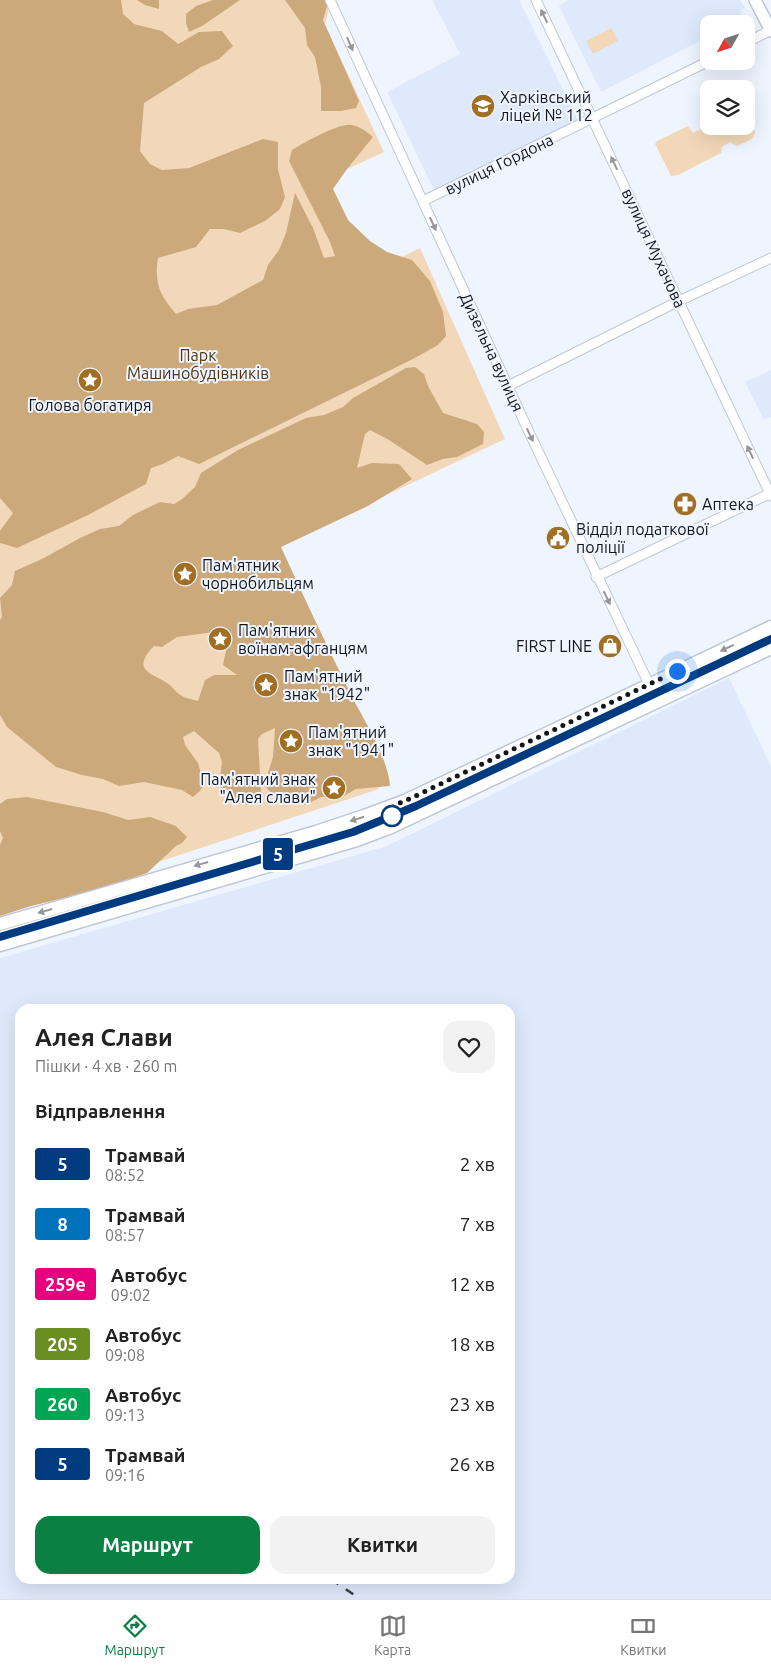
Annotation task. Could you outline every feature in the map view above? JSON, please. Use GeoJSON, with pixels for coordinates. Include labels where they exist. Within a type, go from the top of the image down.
{"type":"FeatureCollection","features":[{"type":"Feature","properties":{"kind":"main road"},"geometry":{"type":"LineString","coordinates":[[0,924],[316,832],[407,800],[771,627]]}},
{"type":"Feature","properties":{"kind":"main road"},"geometry":{"type":"LineString","coordinates":[[0,945],[348,842],[389,828],[658,703],[771,648]]}},
{"type":"Feature","properties":{"kind":"street","name":"Дизельна вулиця"},"geometry":{"type":"LineString","coordinates":[[330,0],[596,577],[658,703]]}},
{"type":"Feature","properties":{"kind":"street","name":"вулиця Мухачова"},"geometry":{"type":"LineString","coordinates":[[536,0],[771,494]]}},
{"type":"Feature","properties":{"kind":"street"},"geometry":{"type":"LineString","coordinates":[[755,0],[771,31],[755,38]]}},
{"type":"Feature","properties":{"kind":"street","name":"вулиця Гордона"},"geometry":{"type":"LineString","coordinates":[[423,202],[700,65]]}},
{"type":"Feature","properties":{"kind":"street"},"geometry":{"type":"LineString","coordinates":[[508,386],[679,301],[771,258]]}},
{"type":"Feature","properties":{"kind":"street"},"geometry":{"type":"LineString","coordinates":[[596,577],[771,494]]}},
{"type":"Feature","properties":{"kind":"shaded area","name":"Харківський ліцей № 112"},"geometry":{"type":"Polygon","coordinates":[[[432,0],[519,0],[578,120],[434,190],[387,92],[460,54],[432,0]]]}},
{"type":"Feature","properties":{"kind":"shaded area"},"geometry":{"type":"Polygon","coordinates":[[[568,0],[740,0],[745,8],[740,11],[742,15],[700,15],[700,41],[601,92],[559,6],[568,0]]]}},
{"type":"Feature","properties":{"kind":"shaded area"},"geometry":{"type":"Polygon","coordinates":[[[771,370],[771,417],[764,420],[745,382],[771,370]]]}},
{"type":"Feature","properties":{"kind":"shaded area"},"geometry":{"type":"Polygon","coordinates":[[[729,678],[771,766],[771,1599],[0,1599],[0,958],[387,846],[729,678]]]}},
{"type":"Feature","properties":{"kind":"green space","name":"Парк Машинобудівників"},"geometry":{"type":"Polygon","coordinates":[[[0,0],[325,0],[329,8],[325,25],[384,152],[328,178],[371,272],[420,248],[505,439],[278,546],[384,761],[373,768],[379,789],[137,869],[0,910],[0,0]]]}},
{"type":"Feature","properties":{"kind":"green space"},"geometry":{"type":"Polygon","coordinates":[[[0,0],[121,0],[123,14],[134,24],[162,31],[178,44],[199,32],[222,31],[233,46],[219,59],[201,67],[144,103],[140,151],[150,164],[162,170],[189,168],[263,139],[278,142],[278,169],[285,197],[280,209],[265,221],[240,233],[224,229],[210,229],[196,247],[158,258],[157,275],[160,289],[162,295],[176,314],[188,309],[217,305],[263,280],[268,265],[279,250],[286,233],[295,193],[313,228],[324,258],[335,256],[330,242],[289,161],[292,150],[311,139],[346,125],[353,125],[361,128],[373,137],[333,189],[348,220],[370,241],[387,252],[412,260],[430,281],[443,312],[446,336],[438,345],[413,359],[199,464],[178,456],[151,468],[146,484],[88,515],[17,548],[0,543],[0,531],[13,513],[0,498],[0,0]]]}},
{"type":"Feature","properties":{"kind":"green space"},"geometry":{"type":"Polygon","coordinates":[[[137,0],[159,0],[159,9],[145,5],[137,0]]]}},
{"type":"Feature","properties":{"kind":"green space"},"geometry":{"type":"Polygon","coordinates":[[[213,0],[240,0],[202,26],[189,32],[186,14],[196,6],[213,0]]]}},
{"type":"Feature","properties":{"kind":"green space"},"geometry":{"type":"Polygon","coordinates":[[[285,0],[325,0],[327,6],[323,20],[359,101],[356,108],[341,111],[321,111],[321,87],[315,57],[307,45],[305,28],[285,0]]]}},
{"type":"Feature","properties":{"kind":"green space"},"geometry":{"type":"Polygon","coordinates":[[[611,28],[618,41],[593,54],[586,41],[611,28]]]}},
{"type":"Feature","properties":{"kind":"green space"},"geometry":{"type":"Polygon","coordinates":[[[688,126],[693,133],[700,130],[700,135],[754,135],[752,139],[737,146],[730,142],[722,147],[721,153],[678,175],[671,176],[655,144],[657,141],[688,126]]]}},
{"type":"Feature","properties":{"kind":"green space"},"geometry":{"type":"Polygon","coordinates":[[[415,367],[424,374],[428,386],[443,413],[477,424],[484,432],[483,444],[457,457],[443,459],[427,465],[370,430],[365,434],[357,468],[372,463],[399,464],[412,479],[368,506],[281,547],[353,699],[376,741],[385,764],[390,786],[356,789],[344,796],[321,797],[305,805],[276,798],[265,786],[273,757],[275,728],[262,734],[258,739],[261,791],[249,805],[234,802],[222,790],[219,785],[222,762],[219,753],[194,731],[183,737],[185,745],[198,763],[204,784],[193,797],[182,790],[144,782],[119,786],[103,779],[56,767],[7,727],[0,715],[0,620],[2,617],[0,598],[12,585],[15,571],[100,529],[119,526],[133,515],[160,502],[174,504],[195,487],[201,473],[238,450],[306,418],[324,415],[343,407],[353,398],[406,368],[415,367]],[[214,632],[177,637],[162,647],[154,646],[144,661],[144,667],[181,695],[198,701],[205,680],[214,675],[237,675],[223,665],[226,642],[214,632]]]}},
{"type":"Feature","properties":{"kind":"green space"},"geometry":{"type":"Polygon","coordinates":[[[771,631],[771,644],[658,697],[653,687],[771,631]]]}},
{"type":"Feature","properties":{"kind":"green space"},"geometry":{"type":"Polygon","coordinates":[[[645,690],[652,701],[387,825],[0,941],[0,929],[352,824],[645,690]]]}},
{"type":"Feature","properties":{"kind":"green space"},"geometry":{"type":"Polygon","coordinates":[[[27,797],[103,812],[128,820],[150,817],[176,826],[187,837],[147,873],[109,887],[31,906],[0,916],[0,845],[3,838],[0,831],[0,804],[7,799],[27,797]]]}},
{"type":"Feature","properties":{"kind":"tram line"},"geometry":{"type":"LineString","coordinates":[[0,937],[353,832],[416,806],[771,639]]}},
{"type":"Feature","properties":{"kind":"tram line","name":"5"},"geometry":{"type":"LineString","coordinates":[[0,937],[353,832],[416,806],[771,639]]}},
{"type":"Feature","properties":{"kind":"railway"},"geometry":{"type":"LineString","coordinates":[[338,1584],[360,1599]]}},
{"type":"Feature","properties":{"kind":"place","name":"Харківський ліцей № 112"},"geometry":{"type":"Point","coordinates":[483,106]}},
{"type":"Feature","properties":{"kind":"place","name":"Голова богатиря"},"geometry":{"type":"Point","coordinates":[90,380]}},
{"type":"Feature","properties":{"kind":"place","name":"Аптека"},"geometry":{"type":"Point","coordinates":[685,504]}},
{"type":"Feature","properties":{"kind":"place","name":"Відділ податкової поліції"},"geometry":{"type":"Point","coordinates":[558,538]}},
{"type":"Feature","properties":{"kind":"place","name":"Пам'ятник чорнобильцям"},"geometry":{"type":"Point","coordinates":[185,574]}},
{"type":"Feature","properties":{"kind":"place","name":"Пам'ятник воїнам-афганцям"},"geometry":{"type":"Point","coordinates":[220,639]}},
{"type":"Feature","properties":{"kind":"place","name":"FIRST LINE"},"geometry":{"type":"Point","coordinates":[610,646]}},
{"type":"Feature","properties":{"kind":"place","name":"Пам'ятний знак \"1942\""},"geometry":{"type":"Point","coordinates":[266,685]}},
{"type":"Feature","properties":{"kind":"place","name":"Пам'ятний знак \"1941\""},"geometry":{"type":"Point","coordinates":[291,741]}},
{"type":"Feature","properties":{"kind":"place","name":"Пам'ятний знак \"Алея слави\""},"geometry":{"type":"Point","coordinates":[334,788]}},
{"type":"Feature","properties":{"kind":"route"},"geometry":{"type":"LineString","coordinates":[[392,816],[393,806],[677,671]]}}]}
